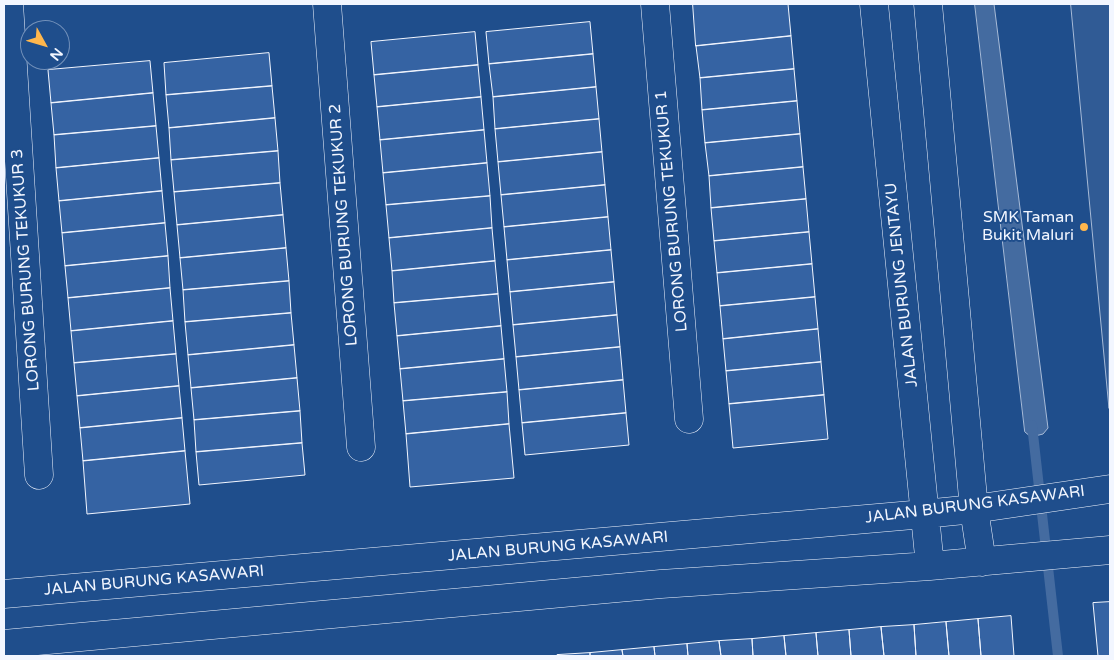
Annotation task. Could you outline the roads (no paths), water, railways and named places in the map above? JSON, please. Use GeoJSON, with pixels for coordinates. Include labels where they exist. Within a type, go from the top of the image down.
{"type":"FeatureCollection","features":[{"type":"Feature","properties":{"kind":"street","name":"LORONG BURUNG TEKUKUR 3"},"geometry":{"type":"LineString","coordinates":[[9,4],[39,475]]}},
{"type":"Feature","properties":{"kind":"street","name":"LORONG BURUNG TEKUKUR 2"},"geometry":{"type":"LineString","coordinates":[[327,4],[361,447]]}},
{"type":"Feature","properties":{"kind":"street","name":"LORONG BURUNG TEKUKUR 1"},"geometry":{"type":"LineString","coordinates":[[655,4],[689,419]]}},
{"type":"Feature","properties":{"kind":"street","name":"JALAN BURUNG JENTAYU"},"geometry":{"type":"LineString","coordinates":[[874,4],[930,566]]}},
{"type":"Feature","properties":{"kind":"street"},"geometry":{"type":"LineString","coordinates":[[928,4],[974,509],[982,562]]}},
{"type":"Feature","properties":{"kind":"street","name":"JALAN BURUNG KASAWARI"},"geometry":{"type":"LineString","coordinates":[[4,594],[924,514],[974,509],[1110,489]]}},
{"type":"Feature","properties":{"kind":"street"},"geometry":{"type":"LineString","coordinates":[[4,644],[661,584],[930,566],[1104,550]]}},
{"type":"Feature","properties":{"kind":"waterway"},"geometry":{"type":"LineString","coordinates":[[1032,425],[1058,656]]}},
{"type":"Feature","properties":{"kind":"place","name":"SMK Taman Bukit Maluri"},"geometry":{"type":"Point","coordinates":[1084,227]}}]}
